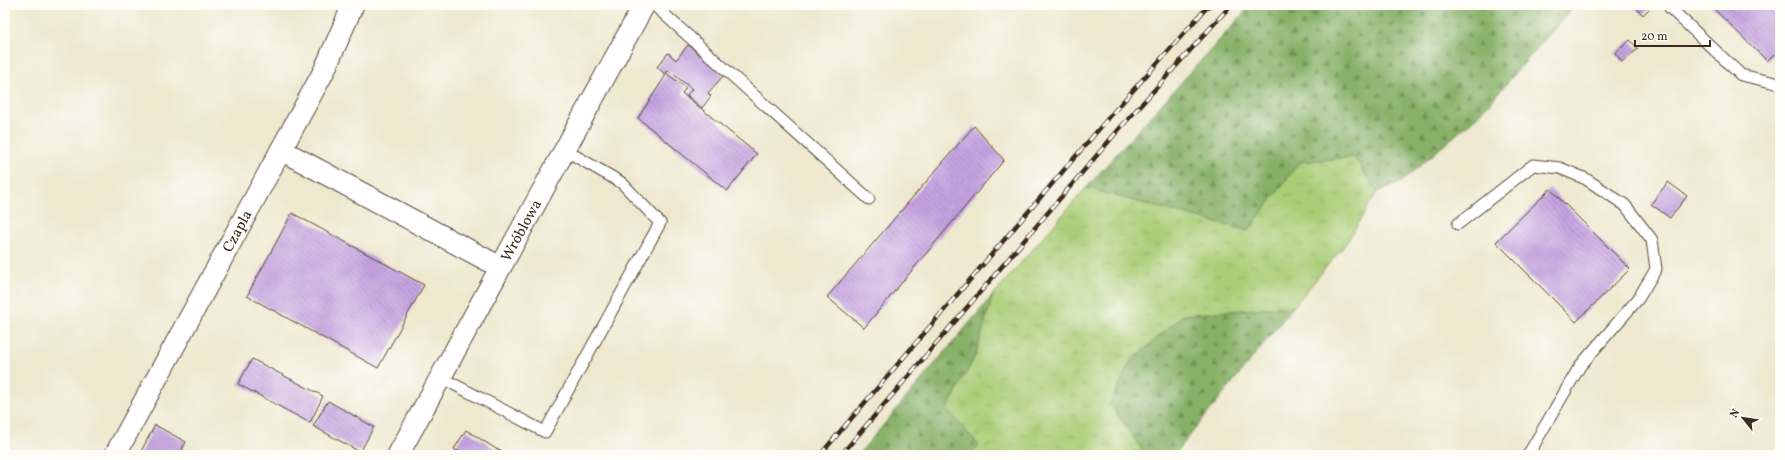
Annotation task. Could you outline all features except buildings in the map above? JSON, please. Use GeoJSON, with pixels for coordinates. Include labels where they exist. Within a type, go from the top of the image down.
{"type":"FeatureCollection","features":[{"type":"Feature","properties":{"kind":"street","name":"Czapla"},"geometry":{"type":"LineString","coordinates":[[115,455],[324,71],[353,5]]}},
{"type":"Feature","properties":{"kind":"street","name":"Wróblowa"},"geometry":{"type":"LineString","coordinates":[[398,455],[644,5]]}},
{"type":"Feature","properties":{"kind":"street"},"geometry":{"type":"LineString","coordinates":[[281,150],[500,267]]}},
{"type":"Feature","properties":{"kind":"lane"},"geometry":{"type":"LineString","coordinates":[[654,5],[869,199]]}},
{"type":"Feature","properties":{"kind":"lane"},"geometry":{"type":"LineString","coordinates":[[1670,8],[1742,75],[1780,84]]}},
{"type":"Feature","properties":{"kind":"lane"},"geometry":{"type":"LineString","coordinates":[[440,377],[545,432],[660,223],[622,183],[565,150]]}},
{"type":"Feature","properties":{"kind":"lane"},"geometry":{"type":"LineString","coordinates":[[1458,224],[1533,165],[1560,168],[1586,180],[1625,205],[1652,240],[1656,269],[1638,299],[1580,366],[1528,455]]}},
{"type":"Feature","properties":{"kind":"green space"},"geometry":{"type":"Polygon","coordinates":[[[1251,5],[1575,5],[1479,115],[1401,182],[1377,192],[1354,157],[1299,162],[1248,231],[1086,188],[1251,5]]]}},
{"type":"Feature","properties":{"kind":"green space"},"geometry":{"type":"Polygon","coordinates":[[[1354,157],[1377,192],[1347,242],[1294,306],[1183,315],[1110,404],[1146,455],[971,455],[979,446],[947,409],[975,356],[993,295],[1086,188],[1248,231],[1299,162],[1354,157]]]}},
{"type":"Feature","properties":{"kind":"green space"},"geometry":{"type":"Polygon","coordinates":[[[993,295],[975,356],[947,409],[979,446],[971,455],[858,455],[993,295]]]}},
{"type":"Feature","properties":{"kind":"green space"},"geometry":{"type":"Polygon","coordinates":[[[1294,306],[1174,455],[1146,455],[1110,404],[1131,361],[1183,315],[1294,306]]]}},
{"type":"Feature","properties":{"kind":"railway"},"geometry":{"type":"LineString","coordinates":[[820,455],[1111,115],[1209,5]]}},
{"type":"Feature","properties":{"kind":"railway"},"geometry":{"type":"LineString","coordinates":[[841,455],[1121,127],[1231,5]]}}]}
